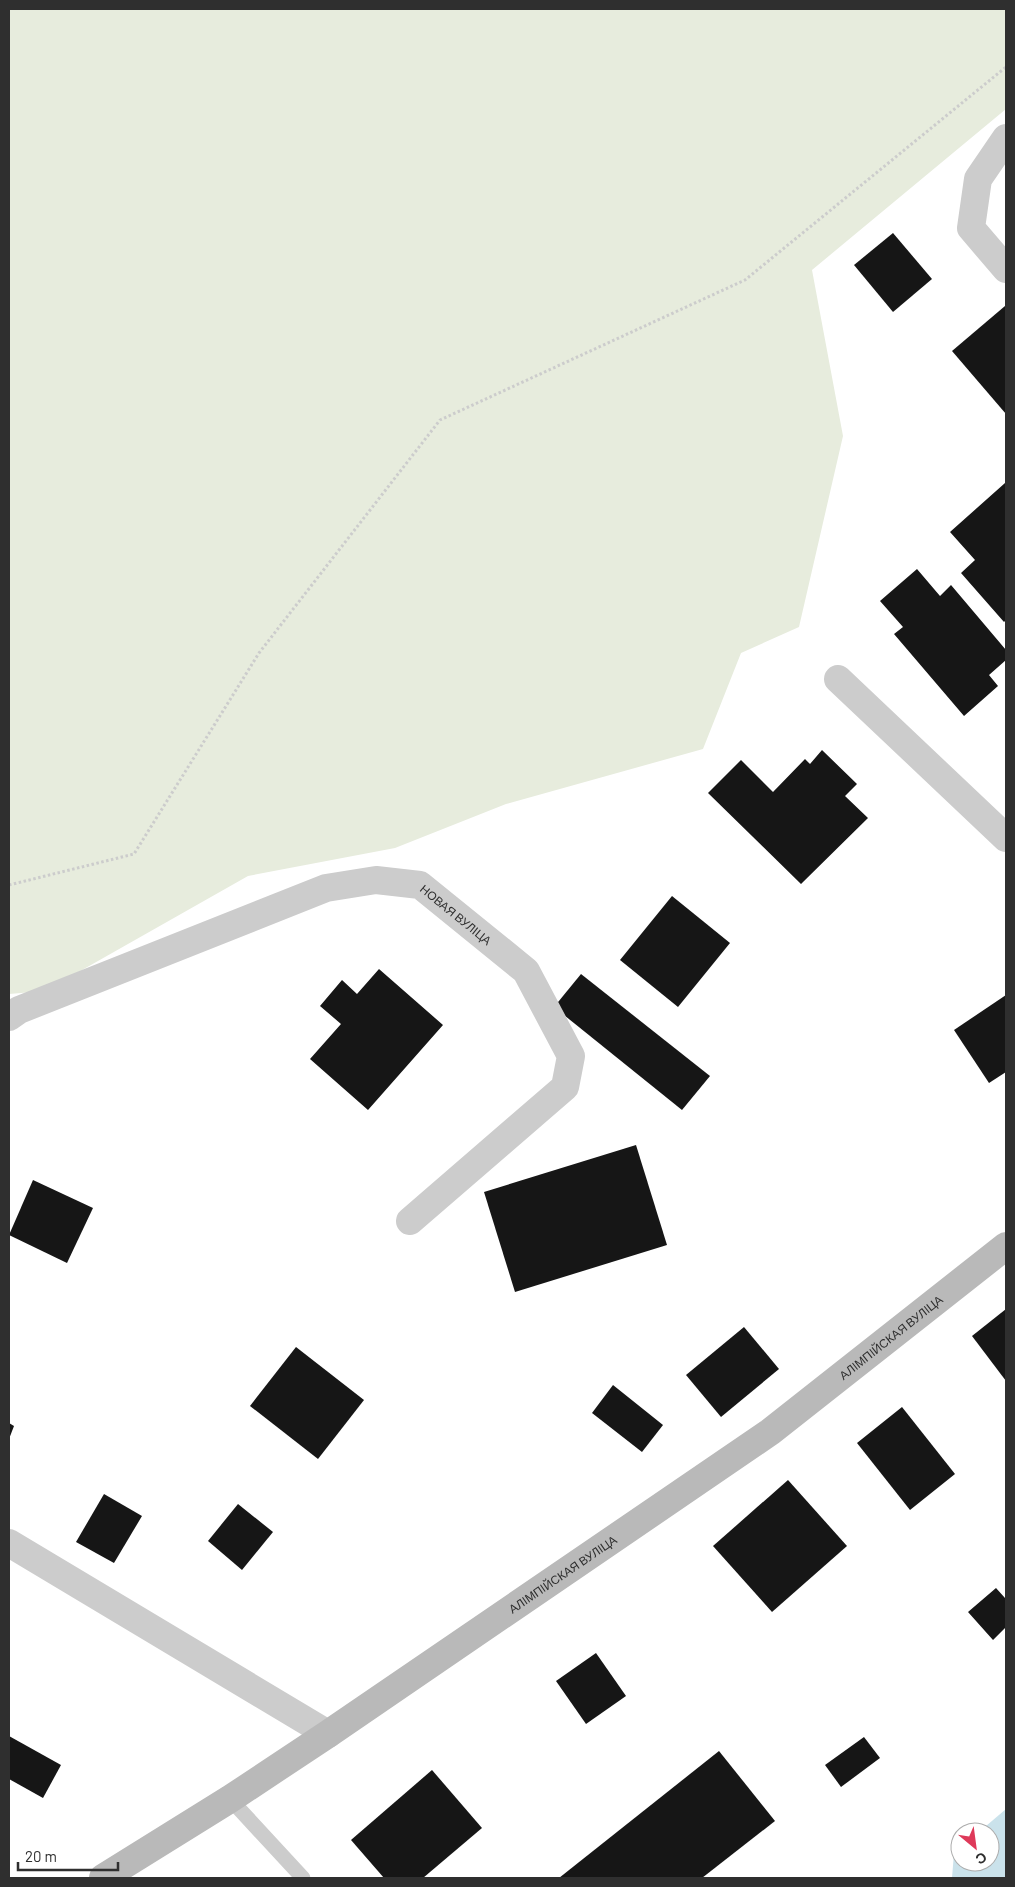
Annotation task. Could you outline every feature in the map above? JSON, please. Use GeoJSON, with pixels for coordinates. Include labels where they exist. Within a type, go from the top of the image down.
{"type":"FeatureCollection","features":[{"type":"Feature","properties":{"kind":"street"},"geometry":{"type":"LineString","coordinates":[[1006,138],[978,179],[971,228],[1006,269]]}},
{"type":"Feature","properties":{"kind":"street"},"geometry":{"type":"LineString","coordinates":[[838,679],[1006,838]]}},
{"type":"Feature","properties":{"kind":"street","name":"НОВАЯ ВУЛІЦА"},"geometry":{"type":"LineString","coordinates":[[9,1017],[19,1010],[326,888],[376,880],[420,885],[526,971],[571,1056],[565,1087],[410,1221]]}},
{"type":"Feature","properties":{"kind":"street","name":"АЛІМПІЙСКАЯ ВУЛІЦА"},"geometry":{"type":"LineString","coordinates":[[103,1878],[230,1799],[328,1734],[770,1432],[1006,1246]]}},
{"type":"Feature","properties":{"kind":"street"},"geometry":{"type":"LineString","coordinates":[[9,1542],[328,1734]]}},
{"type":"Feature","properties":{"kind":"lane"},"geometry":{"type":"LineString","coordinates":[[230,1799],[303,1878]]}},
{"type":"Feature","properties":{"kind":"path"},"geometry":{"type":"LineString","coordinates":[[9,885],[134,854],[259,652],[440,420],[745,280],[1006,67]]}},
{"type":"Feature","properties":{"kind":"shaded area"},"geometry":{"type":"Polygon","coordinates":[[[9,9],[1006,9],[1006,109],[812,270],[843,436],[799,627],[741,653],[703,749],[506,804],[395,848],[248,876],[45,991],[9,994],[9,9]]]}},
{"type":"Feature","properties":{"kind":"water"},"geometry":{"type":"Polygon","coordinates":[[[1006,1809],[1006,1878],[952,1878],[952,1872],[1000,1872],[1000,1822],[991,1822],[1006,1809]]]}},
{"type":"Feature","properties":{"kind":"building"},"geometry":{"type":"Polygon","coordinates":[[[893,233],[932,279],[893,312],[854,265],[893,233]]]}},
{"type":"Feature","properties":{"kind":"building"},"geometry":{"type":"Polygon","coordinates":[[[1005,306],[1006,308],[1006,414],[952,351],[1005,306]]]}},
{"type":"Feature","properties":{"kind":"building"},"geometry":{"type":"Polygon","coordinates":[[[1005,483],[1006,620],[1004,622],[961,573],[975,560],[950,532],[1005,483]]]}},
{"type":"Feature","properties":{"kind":"building"},"geometry":{"type":"Polygon","coordinates":[[[917,569],[940,596],[951,585],[1006,650],[1006,660],[989,675],[998,686],[964,716],[894,634],[903,627],[880,601],[917,569]]]}},
{"type":"Feature","properties":{"kind":"building"},"geometry":{"type":"Polygon","coordinates":[[[822,750],[857,784],[845,796],[868,818],[801,884],[708,793],[741,760],[773,792],[805,759],[810,764],[822,750]]]}},
{"type":"Feature","properties":{"kind":"building"},"geometry":{"type":"Polygon","coordinates":[[[672,896],[730,943],[678,1007],[620,960],[672,896]]]}},
{"type":"Feature","properties":{"kind":"building"},"geometry":{"type":"Polygon","coordinates":[[[379,969],[443,1025],[368,1110],[310,1059],[341,1024],[320,1006],[342,980],[357,994],[379,969]]]}},
{"type":"Feature","properties":{"kind":"building"},"geometry":{"type":"Polygon","coordinates":[[[581,974],[710,1076],[682,1110],[554,1007],[581,974]]]}},
{"type":"Feature","properties":{"kind":"building"},"geometry":{"type":"Polygon","coordinates":[[[1006,995],[1006,1072],[989,1083],[954,1030],[1006,995]]]}},
{"type":"Feature","properties":{"kind":"building"},"geometry":{"type":"Polygon","coordinates":[[[636,1145],[667,1245],[515,1292],[484,1192],[636,1145]]]}},
{"type":"Feature","properties":{"kind":"building"},"geometry":{"type":"Polygon","coordinates":[[[33,1180],[93,1208],[67,1263],[9,1235],[33,1180]]]}},
{"type":"Feature","properties":{"kind":"building"},"geometry":{"type":"Polygon","coordinates":[[[1006,1309],[1006,1381],[972,1336],[1006,1309]]]}},
{"type":"Feature","properties":{"kind":"building"},"geometry":{"type":"Polygon","coordinates":[[[744,1327],[779,1369],[721,1417],[686,1375],[744,1327]]]}},
{"type":"Feature","properties":{"kind":"building"},"geometry":{"type":"Polygon","coordinates":[[[296,1347],[364,1400],[318,1459],[250,1406],[296,1347]]]}},
{"type":"Feature","properties":{"kind":"building"},"geometry":{"type":"Polygon","coordinates":[[[613,1385],[663,1425],[642,1452],[592,1413],[613,1385]]]}},
{"type":"Feature","properties":{"kind":"building"},"geometry":{"type":"Polygon","coordinates":[[[902,1407],[955,1474],[910,1510],[857,1443],[902,1407]]]}},
{"type":"Feature","properties":{"kind":"building"},"geometry":{"type":"Polygon","coordinates":[[[9,1423],[14,1426],[9,1439],[9,1423]]]}},
{"type":"Feature","properties":{"kind":"building"},"geometry":{"type":"Polygon","coordinates":[[[788,1480],[847,1546],[772,1612],[713,1546],[788,1480]]]}},
{"type":"Feature","properties":{"kind":"building"},"geometry":{"type":"Polygon","coordinates":[[[104,1494],[142,1516],[114,1563],[76,1542],[104,1494]]]}},
{"type":"Feature","properties":{"kind":"building"},"geometry":{"type":"Polygon","coordinates":[[[238,1504],[273,1532],[242,1570],[208,1541],[238,1504]]]}},
{"type":"Feature","properties":{"kind":"building"},"geometry":{"type":"Polygon","coordinates":[[[996,1588],[1006,1597],[1006,1627],[993,1640],[968,1612],[996,1588]]]}},
{"type":"Feature","properties":{"kind":"building"},"geometry":{"type":"Polygon","coordinates":[[[596,1653],[626,1696],[586,1724],[556,1681],[596,1653]]]}},
{"type":"Feature","properties":{"kind":"building"},"geometry":{"type":"Polygon","coordinates":[[[9,1736],[61,1765],[43,1798],[9,1779],[9,1736]]]}},
{"type":"Feature","properties":{"kind":"building"},"geometry":{"type":"Polygon","coordinates":[[[864,1737],[880,1758],[841,1787],[825,1765],[864,1737]]]}},
{"type":"Feature","properties":{"kind":"building"},"geometry":{"type":"Polygon","coordinates":[[[719,1751],[775,1821],[702,1878],[559,1878],[719,1751]]]}},
{"type":"Feature","properties":{"kind":"building"},"geometry":{"type":"Polygon","coordinates":[[[432,1770],[482,1828],[423,1878],[384,1878],[351,1840],[432,1770]]]}}]}
